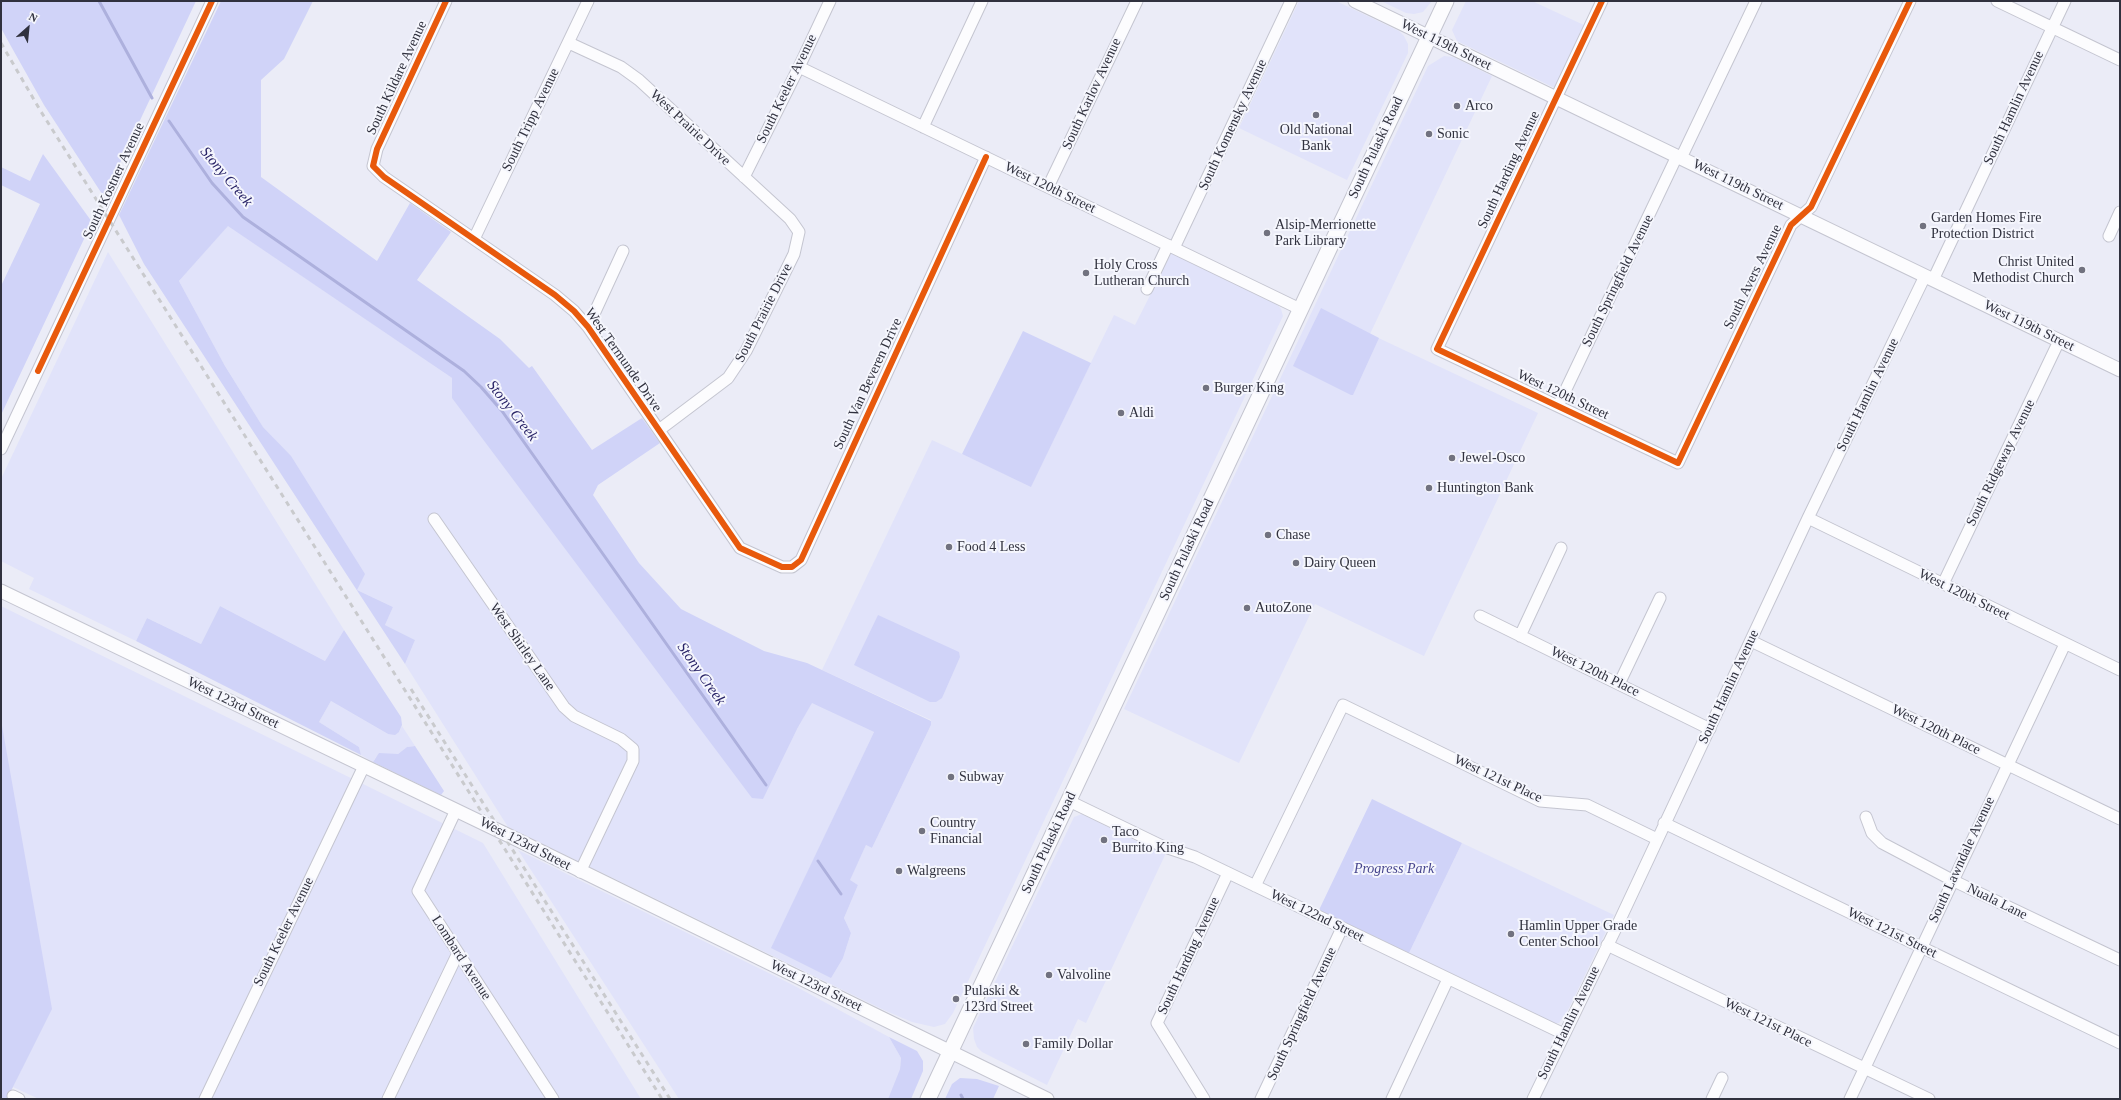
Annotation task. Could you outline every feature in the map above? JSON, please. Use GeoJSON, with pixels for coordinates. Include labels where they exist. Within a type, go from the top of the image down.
{"type":"FeatureCollection","features":[{"type":"Feature","properties":{"kind":"main road","name":"South Pulaski Road"},"geometry":{"type":"LineString","coordinates":[[928,1099],[1446,1]]}},
{"type":"Feature","properties":{"kind":"street","name":"South Kostner Avenue"},"geometry":{"type":"LineString","coordinates":[[1,448],[212,1]]}},
{"type":"Feature","properties":{"kind":"street","name":"South Kildare Avenue"},"geometry":{"type":"LineString","coordinates":[[373,166],[377,149],[446,1]]}},
{"type":"Feature","properties":{"kind":"street","name":"South Tripp Avenue"},"geometry":{"type":"LineString","coordinates":[[474,239],[588,1]]}},
{"type":"Feature","properties":{"kind":"street","name":"South Keeler Avenue"},"geometry":{"type":"LineString","coordinates":[[744,177],[830,1]]}},
{"type":"Feature","properties":{"kind":"street"},"geometry":{"type":"LineString","coordinates":[[923,127],[982,1]]}},
{"type":"Feature","properties":{"kind":"street","name":"South Karlov Avenue"},"geometry":{"type":"LineString","coordinates":[[1048,187],[1137,1]]}},
{"type":"Feature","properties":{"kind":"street","name":"South Komensky Avenue"},"geometry":{"type":"LineString","coordinates":[[1147,289],[1171,247],[1291,1]]}},
{"type":"Feature","properties":{"kind":"street","name":"West 119th Street"},"geometry":{"type":"LineString","coordinates":[[1355,1],[2120,370]]}},
{"type":"Feature","properties":{"kind":"street","name":"South Harding Avenue"},"geometry":{"type":"LineString","coordinates":[[1437,349],[1602,1]]}},
{"type":"Feature","properties":{"kind":"street","name":"South Springfield Avenue"},"geometry":{"type":"LineString","coordinates":[[1558,406],[1756,1]]}},
{"type":"Feature","properties":{"kind":"street","name":"South Avers Avenue"},"geometry":{"type":"LineString","coordinates":[[1678,463],[1790,225],[1812,207],[1910,1]]}},
{"type":"Feature","properties":{"kind":"street"},"geometry":{"type":"LineString","coordinates":[[1997,1],[2120,60]]}},
{"type":"Feature","properties":{"kind":"street","name":"South Hamlin Avenue"},"geometry":{"type":"LineString","coordinates":[[1533,1099],[1710,729],[1808,518],[1929,278],[2064,1]]}},
{"type":"Feature","properties":{"kind":"street","name":"West Prairie Drive"},"geometry":{"type":"LineString","coordinates":[[569,43],[621,67],[639,80],[790,219],[799,232]]}},
{"type":"Feature","properties":{"kind":"street","name":"West 120th Street"},"geometry":{"type":"LineString","coordinates":[[799,67],[1300,309]]}},
{"type":"Feature","properties":{"kind":"street","name":"South Van Beveren Drive"},"geometry":{"type":"LineString","coordinates":[[740,548],[782,567],[792,567],[801,560],[986,157]]}},
{"type":"Feature","properties":{"kind":"street","name":"West Termunde Drive"},"geometry":{"type":"LineString","coordinates":[[373,166],[384,177],[555,295],[574,311],[588,327],[740,548]]}},
{"type":"Feature","properties":{"kind":"street"},"geometry":{"type":"LineString","coordinates":[[2109,236],[2120,212]]}},
{"type":"Feature","properties":{"kind":"street","name":"South Prairie Drive"},"geometry":{"type":"LineString","coordinates":[[658,430],[728,378],[746,351],[791,261],[799,232]]}},
{"type":"Feature","properties":{"kind":"street"},"geometry":{"type":"LineString","coordinates":[[588,327],[623,251]]}},
{"type":"Feature","properties":{"kind":"street","name":"South Ridgeway Avenue"},"geometry":{"type":"LineString","coordinates":[[1943,584],[2059,341]]}},
{"type":"Feature","properties":{"kind":"street","name":"West 120th Street"},"geometry":{"type":"LineString","coordinates":[[1437,349],[1678,463]]}},
{"type":"Feature","properties":{"kind":"street","name":"West 120th Street"},"geometry":{"type":"LineString","coordinates":[[1808,518],[2065,644],[2119,666]]}},
{"type":"Feature","properties":{"kind":"street","name":"West Shirley Lane"},"geometry":{"type":"LineString","coordinates":[[434,519],[564,707],[574,716],[621,739],[633,749],[633,761],[580,872]]}},
{"type":"Feature","properties":{"kind":"street"},"geometry":{"type":"LineString","coordinates":[[1520,636],[1561,548]]}},
{"type":"Feature","properties":{"kind":"street","name":"West 123rd Street"},"geometry":{"type":"LineString","coordinates":[[1,591],[456,810],[580,872],[1047,1099]]}},
{"type":"Feature","properties":{"kind":"street"},"geometry":{"type":"LineString","coordinates":[[1619,684],[1660,598]]}},
{"type":"Feature","properties":{"kind":"street","name":"West 120th Place"},"geometry":{"type":"LineString","coordinates":[[1480,616],[1710,729]]}},
{"type":"Feature","properties":{"kind":"street","name":"West 120th Place"},"geometry":{"type":"LineString","coordinates":[[1751,641],[2120,820]]}},
{"type":"Feature","properties":{"kind":"street","name":"South Lawndale Avenue"},"geometry":{"type":"LineString","coordinates":[[1850,1099],[2065,644]]}},
{"type":"Feature","properties":{"kind":"street","name":"West 121st Place"},"geometry":{"type":"LineString","coordinates":[[1255,886],[1343,705],[1540,801],[1587,805],[1657,839]]}},
{"type":"Feature","properties":{"kind":"street","name":"South Keeler Avenue"},"geometry":{"type":"LineString","coordinates":[[205,1099],[364,766]]}},
{"type":"Feature","properties":{"kind":"street","name":"West 122nd Street"},"geometry":{"type":"LineString","coordinates":[[1069,802],[1162,846],[1195,857],[1564,1034]]}},
{"type":"Feature","properties":{"kind":"street","name":"Lombard Avenue"},"geometry":{"type":"LineString","coordinates":[[456,810],[418,891],[553,1099]]}},
{"type":"Feature","properties":{"kind":"street","name":"Nuala Lane"},"geometry":{"type":"LineString","coordinates":[[1866,817],[1872,833],[1882,844],[2120,960]]}},
{"type":"Feature","properties":{"kind":"street","name":"West 121st Street"},"geometry":{"type":"LineString","coordinates":[[1664,823],[2120,1043]]}},
{"type":"Feature","properties":{"kind":"street","name":"South Harding Avenue"},"geometry":{"type":"LineString","coordinates":[[1204,1099],[1157,1024],[1228,873]]}},
{"type":"Feature","properties":{"kind":"street","name":"South Springfield Avenue"},"geometry":{"type":"LineString","coordinates":[[1261,1099],[1342,928]]}},
{"type":"Feature","properties":{"kind":"street","name":"West 121st Place"},"geometry":{"type":"LineString","coordinates":[[1607,945],[1929,1099]]}},
{"type":"Feature","properties":{"kind":"street"},"geometry":{"type":"LineString","coordinates":[[388,1099],[458,953]]}},
{"type":"Feature","properties":{"kind":"street"},"geometry":{"type":"LineString","coordinates":[[1392,1099],[1448,979]]}},
{"type":"Feature","properties":{"kind":"street"},"geometry":{"type":"LineString","coordinates":[[1712,1099],[1722,1078]]}},
{"type":"Feature","properties":{"kind":"shaded area"},"geometry":{"type":"Polygon","coordinates":[[[1299,1],[1336,1],[1399,31],[1404,36],[1408,44],[1408,53],[1347,180],[1239,128],[1299,1]]]}},
{"type":"Feature","properties":{"kind":"shaded area"},"geometry":{"type":"Polygon","coordinates":[[[1381,1],[1432,1],[1423,12],[1414,14],[1406,13],[1381,1]]]}},
{"type":"Feature","properties":{"kind":"shaded area"},"geometry":{"type":"Polygon","coordinates":[[[1466,1],[1532,1],[1586,26],[1557,89],[1457,41],[1452,30],[1466,1]]]}},
{"type":"Feature","properties":{"kind":"shaded area"},"geometry":{"type":"Polygon","coordinates":[[[1444,56],[1453,57],[1492,76],[1370,334],[1538,413],[1424,656],[1315,604],[1239,763],[1124,709],[1428,66],[1444,56]]]}},
{"type":"Feature","properties":{"kind":"shaded area"},"geometry":{"type":"Polygon","coordinates":[[[228,225],[452,378],[797,729],[812,702],[874,732],[772,948],[843,958],[851,933],[844,918],[858,885],[849,880],[866,845],[872,848],[931,725],[931,720],[822,670],[932,440],[1031,486],[1114,315],[1135,325],[1172,252],[1276,303],[1281,309],[1283,316],[953,1013],[945,1024],[934,1027],[912,1022],[886,1011],[508,827],[405,664],[415,640],[385,625],[393,607],[357,590],[276,441],[263,427],[225,366],[179,281],[228,225]]]}},
{"type":"Feature","properties":{"kind":"shaded area"},"geometry":{"type":"Polygon","coordinates":[[[108,252],[344,630],[325,661],[220,606],[201,644],[147,618],[136,641],[29,589],[34,578],[1,561],[1,479],[108,252]]]}},
{"type":"Feature","properties":{"kind":"shaded area"},"geometry":{"type":"Polygon","coordinates":[[[1,606],[483,843],[641,1099],[39,1099],[13,1087],[32,1047],[1,913],[1,606]]]}},
{"type":"Feature","properties":{"kind":"shaded area"},"geometry":{"type":"Polygon","coordinates":[[[331,701],[388,734],[399,732],[402,726],[415,746],[407,747],[398,754],[376,757],[373,762],[361,755],[359,747],[319,722],[331,701]]]}},
{"type":"Feature","properties":{"kind":"shaded area"},"geometry":{"type":"Polygon","coordinates":[[[1082,814],[1150,848],[1166,853],[1086,1023],[1078,1019],[1047,1085],[982,1052],[977,1047],[974,1039],[973,1028],[1074,817],[1082,814]]]}},
{"type":"Feature","properties":{"kind":"shaded area","name":"Hamlin Upper Grade Center School"},"geometry":{"type":"Polygon","coordinates":[[[1462,843],[1614,915],[1569,1008],[1559,1023],[1554,1023],[1409,953],[1462,843]]]}},
{"type":"Feature","properties":{"kind":"shaded area"},"geometry":{"type":"Polygon","coordinates":[[[518,850],[791,984],[889,1037],[901,1058],[900,1069],[888,1099],[679,1099],[518,850]]]}},
{"type":"Feature","properties":{"kind":"green space"},"geometry":{"type":"Polygon","coordinates":[[[1,1],[196,1],[104,197],[44,105],[1,28],[1,1]]]}},
{"type":"Feature","properties":{"kind":"green space"},"geometry":{"type":"Polygon","coordinates":[[[221,1],[313,1],[284,59],[261,80],[261,177],[377,261],[410,203],[451,232],[417,280],[500,339],[529,368],[532,366],[592,450],[642,418],[660,443],[598,485],[593,495],[639,563],[681,609],[764,651],[807,663],[931,721],[931,725],[872,848],[866,845],[850,880],[858,885],[844,918],[851,933],[843,958],[831,978],[771,948],[874,732],[812,703],[797,729],[763,799],[752,798],[452,398],[452,378],[228,226],[179,281],[225,366],[263,427],[291,456],[365,574],[357,590],[393,607],[385,625],[415,640],[405,664],[144,264],[119,215],[221,1]]]}},
{"type":"Feature","properties":{"kind":"green space"},"geometry":{"type":"Polygon","coordinates":[[[43,154],[92,222],[1,415],[1,286],[40,204],[1,185],[1,167],[30,181],[43,154]]]}},
{"type":"Feature","properties":{"kind":"green space"},"geometry":{"type":"Polygon","coordinates":[[[1321,308],[1379,338],[1353,395],[1293,366],[1321,308]]]}},
{"type":"Feature","properties":{"kind":"green space"},"geometry":{"type":"Polygon","coordinates":[[[1023,331],[1091,363],[1031,487],[962,454],[1023,331]]]}},
{"type":"Feature","properties":{"kind":"green space"},"geometry":{"type":"Polygon","coordinates":[[[220,606],[325,661],[344,630],[401,717],[402,725],[399,732],[395,735],[388,734],[331,701],[319,722],[359,747],[361,755],[136,641],[147,618],[201,644],[220,606]]]}},
{"type":"Feature","properties":{"kind":"green space"},"geometry":{"type":"Polygon","coordinates":[[[878,615],[959,652],[960,657],[942,698],[936,702],[930,702],[854,665],[878,615]]]}},
{"type":"Feature","properties":{"kind":"green space"},"geometry":{"type":"Polygon","coordinates":[[[1,720],[52,1009],[7,1099],[1,1099],[1,720]]]}},
{"type":"Feature","properties":{"kind":"green space"},"geometry":{"type":"Polygon","coordinates":[[[415,746],[444,791],[441,795],[373,762],[379,753],[398,754],[407,747],[415,746]]]}},
{"type":"Feature","properties":{"kind":"green space","name":"Progress Park"},"geometry":{"type":"Polygon","coordinates":[[[1372,799],[1462,843],[1409,953],[1319,910],[1372,799]]]}},
{"type":"Feature","properties":{"kind":"green space"},"geometry":{"type":"Polygon","coordinates":[[[889,1037],[917,1051],[923,1061],[923,1071],[911,1099],[888,1099],[900,1069],[901,1058],[889,1037]]]}},
{"type":"Feature","properties":{"kind":"green space"},"geometry":{"type":"Polygon","coordinates":[[[960,1078],[977,1079],[999,1086],[993,1099],[945,1099],[952,1084],[960,1078]]]}},
{"type":"Feature","properties":{"kind":"waterway","name":"Stony Creek"},"geometry":{"type":"LineString","coordinates":[[99,1],[152,98]]}},
{"type":"Feature","properties":{"kind":"waterway","name":"Stony Creek"},"geometry":{"type":"LineString","coordinates":[[169,121],[212,183],[243,217],[464,371],[481,387],[502,411],[766,785]]}},
{"type":"Feature","properties":{"kind":"waterway","name":"Stony Creek"},"geometry":{"type":"LineString","coordinates":[[818,861],[841,894]]}},
{"type":"Feature","properties":{"kind":"waterway","name":"Stony Creek"},"geometry":{"type":"LineString","coordinates":[[961,1095],[963,1099]]}},
{"type":"Feature","properties":{"kind":"railway"},"geometry":{"type":"LineString","coordinates":[[1,43],[40,110],[662,1099]]}},
{"type":"Feature","properties":{"kind":"railway"},"geometry":{"type":"LineString","coordinates":[[411,689],[670,1099]]}},
{"type":"Feature","properties":{"kind":"cycle path"},"geometry":{"type":"LineString","coordinates":[[38,371],[212,1]]}},
{"type":"Feature","properties":{"kind":"cycle path"},"geometry":{"type":"LineString","coordinates":[[446,1],[377,149],[373,166],[384,177],[555,295],[574,311],[588,327],[740,548],[782,567],[792,567],[801,560],[986,157]]}},
{"type":"Feature","properties":{"kind":"cycle path"},"geometry":{"type":"LineString","coordinates":[[1602,1],[1437,349],[1678,463],[1791,225],[1811,207],[1910,1]]}},
{"type":"Feature","properties":{"kind":"place","name":"Arco"},"geometry":{"type":"Point","coordinates":[1457,106]}},
{"type":"Feature","properties":{"kind":"place","name":"Old National Bank"},"geometry":{"type":"Point","coordinates":[1316,115]}},
{"type":"Feature","properties":{"kind":"place","name":"Sonic"},"geometry":{"type":"Point","coordinates":[1429,134]}},
{"type":"Feature","properties":{"kind":"place","name":"Garden Homes Fire Protection District"},"geometry":{"type":"Point","coordinates":[1923,226]}},
{"type":"Feature","properties":{"kind":"place","name":"Alsip-Merrionette Park Library"},"geometry":{"type":"Point","coordinates":[1267,233]}},
{"type":"Feature","properties":{"kind":"place","name":"Christ United Methodist Church"},"geometry":{"type":"Point","coordinates":[2082,270]}},
{"type":"Feature","properties":{"kind":"place","name":"Holy Cross Lutheran Church"},"geometry":{"type":"Point","coordinates":[1086,273]}},
{"type":"Feature","properties":{"kind":"place","name":"Burger King"},"geometry":{"type":"Point","coordinates":[1206,388]}},
{"type":"Feature","properties":{"kind":"place","name":"Aldi"},"geometry":{"type":"Point","coordinates":[1121,413]}},
{"type":"Feature","properties":{"kind":"place","name":"Jewel-Osco"},"geometry":{"type":"Point","coordinates":[1452,458]}},
{"type":"Feature","properties":{"kind":"place","name":"Huntington Bank"},"geometry":{"type":"Point","coordinates":[1429,488]}},
{"type":"Feature","properties":{"kind":"place","name":"Chase"},"geometry":{"type":"Point","coordinates":[1268,535]}},
{"type":"Feature","properties":{"kind":"place","name":"Food 4 Less"},"geometry":{"type":"Point","coordinates":[949,547]}},
{"type":"Feature","properties":{"kind":"place","name":"Dairy Queen"},"geometry":{"type":"Point","coordinates":[1296,563]}},
{"type":"Feature","properties":{"kind":"place","name":"AutoZone"},"geometry":{"type":"Point","coordinates":[1247,608]}},
{"type":"Feature","properties":{"kind":"place","name":"Subway"},"geometry":{"type":"Point","coordinates":[951,777]}},
{"type":"Feature","properties":{"kind":"place","name":"Country Financial"},"geometry":{"type":"Point","coordinates":[922,831]}},
{"type":"Feature","properties":{"kind":"place","name":"Taco Burrito King"},"geometry":{"type":"Point","coordinates":[1104,840]}},
{"type":"Feature","properties":{"kind":"place","name":"Walgreens"},"geometry":{"type":"Point","coordinates":[899,871]}},
{"type":"Feature","properties":{"kind":"place","name":"Hamlin Upper Grade Center School"},"geometry":{"type":"Point","coordinates":[1511,934]}},
{"type":"Feature","properties":{"kind":"place","name":"Valvoline"},"geometry":{"type":"Point","coordinates":[1049,975]}},
{"type":"Feature","properties":{"kind":"place","name":"Pulaski & 123rd Street"},"geometry":{"type":"Point","coordinates":[956,999]}},
{"type":"Feature","properties":{"kind":"place","name":"Family Dollar"},"geometry":{"type":"Point","coordinates":[1026,1044]}}]}
